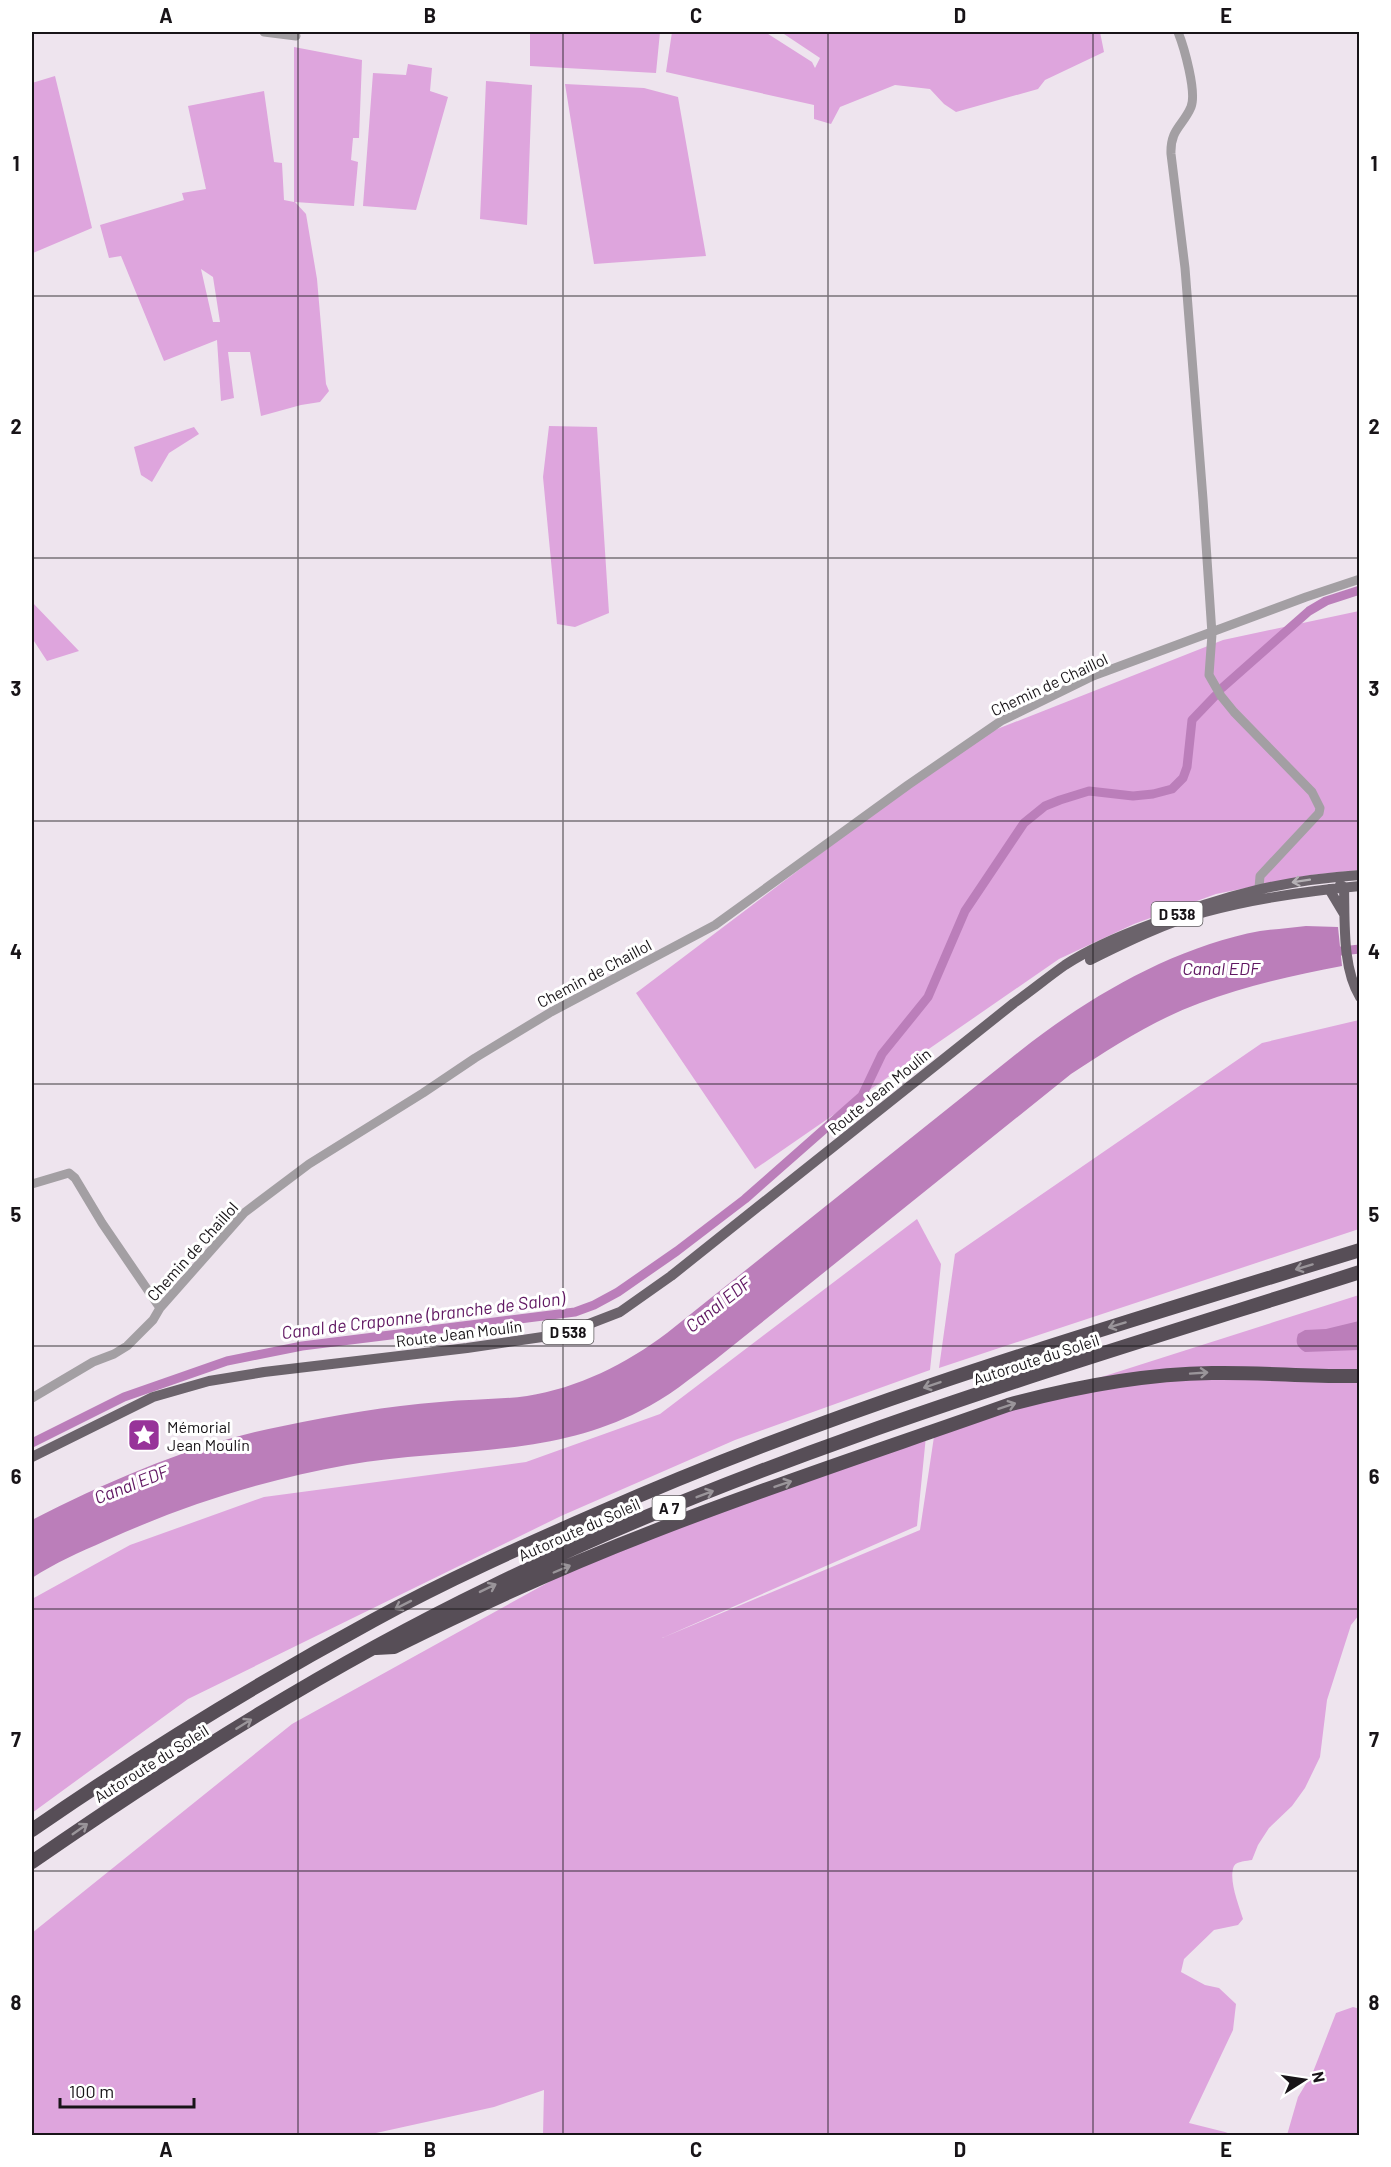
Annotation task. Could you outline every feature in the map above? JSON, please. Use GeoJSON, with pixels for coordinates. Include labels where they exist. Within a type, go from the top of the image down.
{"type":"FeatureCollection","features":[{"type":"Feature","properties":{"kind":"highway","name":"Autoroute du Soleil"},"geometry":{"type":"LineString","coordinates":[[32,1830],[112,1775],[243,1694],[367,1624],[479,1567],[602,1512],[791,1435],[990,1365],[1359,1250]]}},
{"type":"Feature","properties":{"kind":"highway","name":"Autoroute du Soleil"},"geometry":{"type":"LineString","coordinates":[[32,1862],[129,1795],[260,1714],[374,1648],[492,1586],[628,1525],[798,1457],[996,1388],[1359,1272]]}},
{"type":"Feature","properties":{"kind":"highway"},"geometry":{"type":"LineString","coordinates":[[374,1648],[394,1647],[516,1589],[701,1513],[1008,1405],[1050,1394],[1163,1376],[1209,1372],[1359,1376]]}},
{"type":"Feature","properties":{"kind":"main road","name":"Route Jean Moulin"},"geometry":{"type":"LineString","coordinates":[[32,1457],[153,1397],[209,1381],[562,1334],[620,1312],[671,1276],[1066,964],[1120,936],[1196,906],[1324,878],[1359,877]]}},
{"type":"Feature","properties":{"kind":"main road","name":"D 538"},"geometry":{"type":"LineString","coordinates":[[1337,886],[1359,877]]}},
{"type":"Feature","properties":{"kind":"main road"},"geometry":{"type":"LineString","coordinates":[[1324,878],[1337,886],[1345,921],[1349,968],[1359,997]]}},
{"type":"Feature","properties":{"kind":"main road","name":"Route Jean Moulin"},"geometry":{"type":"LineString","coordinates":[[1014,1003],[1127,941],[1204,912],[1263,893],[1337,886]]}},
{"type":"Feature","properties":{"kind":"main road","name":"D 538"},"geometry":{"type":"LineString","coordinates":[[1337,886],[1359,886]]}},
{"type":"Feature","properties":{"kind":"street"},"geometry":{"type":"LineString","coordinates":[[264,32],[296,36]]}},
{"type":"Feature","properties":{"kind":"street"},"geometry":{"type":"LineString","coordinates":[[1178,32],[1191,83],[1192,103],[1173,133],[1170,143],[1185,268],[1212,633],[1209,675],[1221,696],[1260,740],[1312,792],[1320,808],[1318,813],[1260,876],[1263,893]]}},
{"type":"Feature","properties":{"kind":"street","name":"Chemin de Chaillol"},"geometry":{"type":"LineString","coordinates":[[32,1398],[93,1362],[127,1346],[153,1320],[160,1308],[244,1213],[309,1164],[551,1012],[715,925],[900,790],[1001,721],[1093,676],[1359,579]]}},
{"type":"Feature","properties":{"kind":"street"},"geometry":{"type":"LineString","coordinates":[[32,1184],[69,1173],[75,1178],[102,1223],[160,1308]]}},
{"type":"Feature","properties":{"kind":"shaded area"},"geometry":{"type":"Polygon","coordinates":[[[530,32],[660,32],[656,73],[530,66],[530,32]]]}},
{"type":"Feature","properties":{"kind":"shaded area"},"geometry":{"type":"Polygon","coordinates":[[[672,32],[765,32],[812,62],[815,68],[820,58],[781,32],[1100,32],[1104,52],[1045,80],[1038,89],[956,112],[944,104],[930,89],[895,85],[840,107],[831,124],[814,119],[814,105],[666,72],[672,32]]]}},
{"type":"Feature","properties":{"kind":"shaded area"},"geometry":{"type":"Polygon","coordinates":[[[294,47],[362,60],[359,138],[353,138],[351,160],[358,162],[354,206],[295,202],[306,214],[317,279],[326,384],[329,391],[320,402],[261,416],[250,352],[228,352],[234,398],[221,401],[217,340],[164,361],[121,256],[109,258],[100,225],[184,200],[182,193],[206,189],[188,106],[264,91],[274,162],[282,163],[284,200],[294,202],[294,47]],[[201,269],[213,322],[220,322],[213,277],[201,269]]]}},
{"type":"Feature","properties":{"kind":"shaded area"},"geometry":{"type":"Polygon","coordinates":[[[408,64],[432,68],[430,91],[448,97],[416,210],[363,206],[373,73],[406,75],[408,64]]]}},
{"type":"Feature","properties":{"kind":"shaded area"},"geometry":{"type":"Polygon","coordinates":[[[55,76],[92,228],[33,253],[32,83],[55,76]]]}},
{"type":"Feature","properties":{"kind":"shaded area"},"geometry":{"type":"Polygon","coordinates":[[[486,81],[532,85],[527,225],[480,219],[486,81]]]}},
{"type":"Feature","properties":{"kind":"shaded area"},"geometry":{"type":"Polygon","coordinates":[[[565,84],[644,88],[678,97],[706,256],[594,264],[565,84]]]}},
{"type":"Feature","properties":{"kind":"shaded area"},"geometry":{"type":"Polygon","coordinates":[[[549,426],[597,427],[609,613],[575,627],[557,624],[543,477],[549,426]]]}},
{"type":"Feature","properties":{"kind":"shaded area"},"geometry":{"type":"Polygon","coordinates":[[[194,427],[199,434],[169,453],[152,482],[141,475],[134,447],[194,427]]]}},
{"type":"Feature","properties":{"kind":"shaded area"},"geometry":{"type":"Polygon","coordinates":[[[32,602],[79,651],[47,661],[32,638],[32,602]]]}},
{"type":"Feature","properties":{"kind":"shaded area"},"geometry":{"type":"Polygon","coordinates":[[[1359,611],[1359,870],[1311,875],[1216,894],[1134,924],[1059,959],[755,1169],[636,993],[972,739],[1223,640],[1359,611]]]}},
{"type":"Feature","properties":{"kind":"shaded area"},"geometry":{"type":"Polygon","coordinates":[[[1359,1020],[1359,1229],[939,1368],[955,1254],[1262,1043],[1359,1020]]]}},
{"type":"Feature","properties":{"kind":"shaded area"},"geometry":{"type":"Polygon","coordinates":[[[917,1219],[941,1264],[930,1370],[735,1440],[561,1516],[188,1699],[32,1813],[32,1599],[130,1545],[264,1497],[526,1462],[660,1414],[917,1219]]]}},
{"type":"Feature","properties":{"kind":"shaded area"},"geometry":{"type":"Polygon","coordinates":[[[1359,1295],[1359,1615],[1351,1625],[1327,1700],[1320,1757],[1305,1788],[1292,1806],[1269,1828],[1252,1860],[1235,1864],[1232,1871],[1233,1885],[1243,1919],[1238,1925],[1214,1930],[1184,1959],[1181,1972],[1205,1985],[1219,1988],[1236,2004],[1233,2030],[1189,2123],[1233,2135],[543,2135],[544,2090],[494,2107],[367,2135],[32,2136],[32,1933],[292,1724],[585,1562],[927,1426],[917,1526],[662,1638],[920,1530],[935,1430],[1359,1295]]]}},
{"type":"Feature","properties":{"kind":"shaded area"},"geometry":{"type":"Polygon","coordinates":[[[1353,2007],[1360,2009],[1359,2135],[1287,2135],[1298,2097],[1313,2072],[1336,2013],[1353,2007]]]}},
{"type":"Feature","properties":{"kind":"water","name":"Canal EDF"},"geometry":{"type":"Polygon","coordinates":[[[1306,926],[1338,927],[1342,966],[1235,991],[1200,1003],[1150,1026],[1102,1054],[1071,1074],[715,1360],[650,1406],[605,1426],[570,1437],[496,1449],[347,1465],[254,1486],[134,1528],[68,1558],[32,1578],[32,1520],[154,1464],[218,1442],[303,1422],[381,1408],[527,1396],[565,1387],[601,1373],[635,1355],[667,1333],[1020,1051],[1074,1012],[1133,977],[1196,949],[1260,931],[1306,926]]]}},
{"type":"Feature","properties":{"kind":"water"},"geometry":{"type":"Polygon","coordinates":[[[1359,1321],[1359,1350],[1305,1352],[1297,1344],[1298,1334],[1305,1330],[1326,1329],[1359,1321]]]}},
{"type":"Feature","properties":{"kind":"waterway","name":"Canal de Craponne (branche de Salon)"},"geometry":{"type":"LineString","coordinates":[[1222,688],[1309,611],[1326,601],[1360,590]]}},
{"type":"Feature","properties":{"kind":"waterway","name":"Canal de Craponne (branche de Salon)"},"geometry":{"type":"LineString","coordinates":[[32,1443],[124,1397],[227,1361],[302,1346],[575,1312],[618,1292],[745,1199],[862,1096],[882,1054],[928,997],[965,911],[1024,823],[1045,806],[1089,791],[1133,796],[1172,789],[1183,778],[1187,767],[1192,720],[1215,696]]}},
{"type":"Feature","properties":{"kind":"waterway","name":"Canal EDF"},"geometry":{"type":"LineString","coordinates":[[1341,951],[1360,949]]}},
{"type":"Feature","properties":{"kind":"place","name":"Mémorial Jean Moulin"},"geometry":{"type":"Point","coordinates":[144,1435]}}]}
